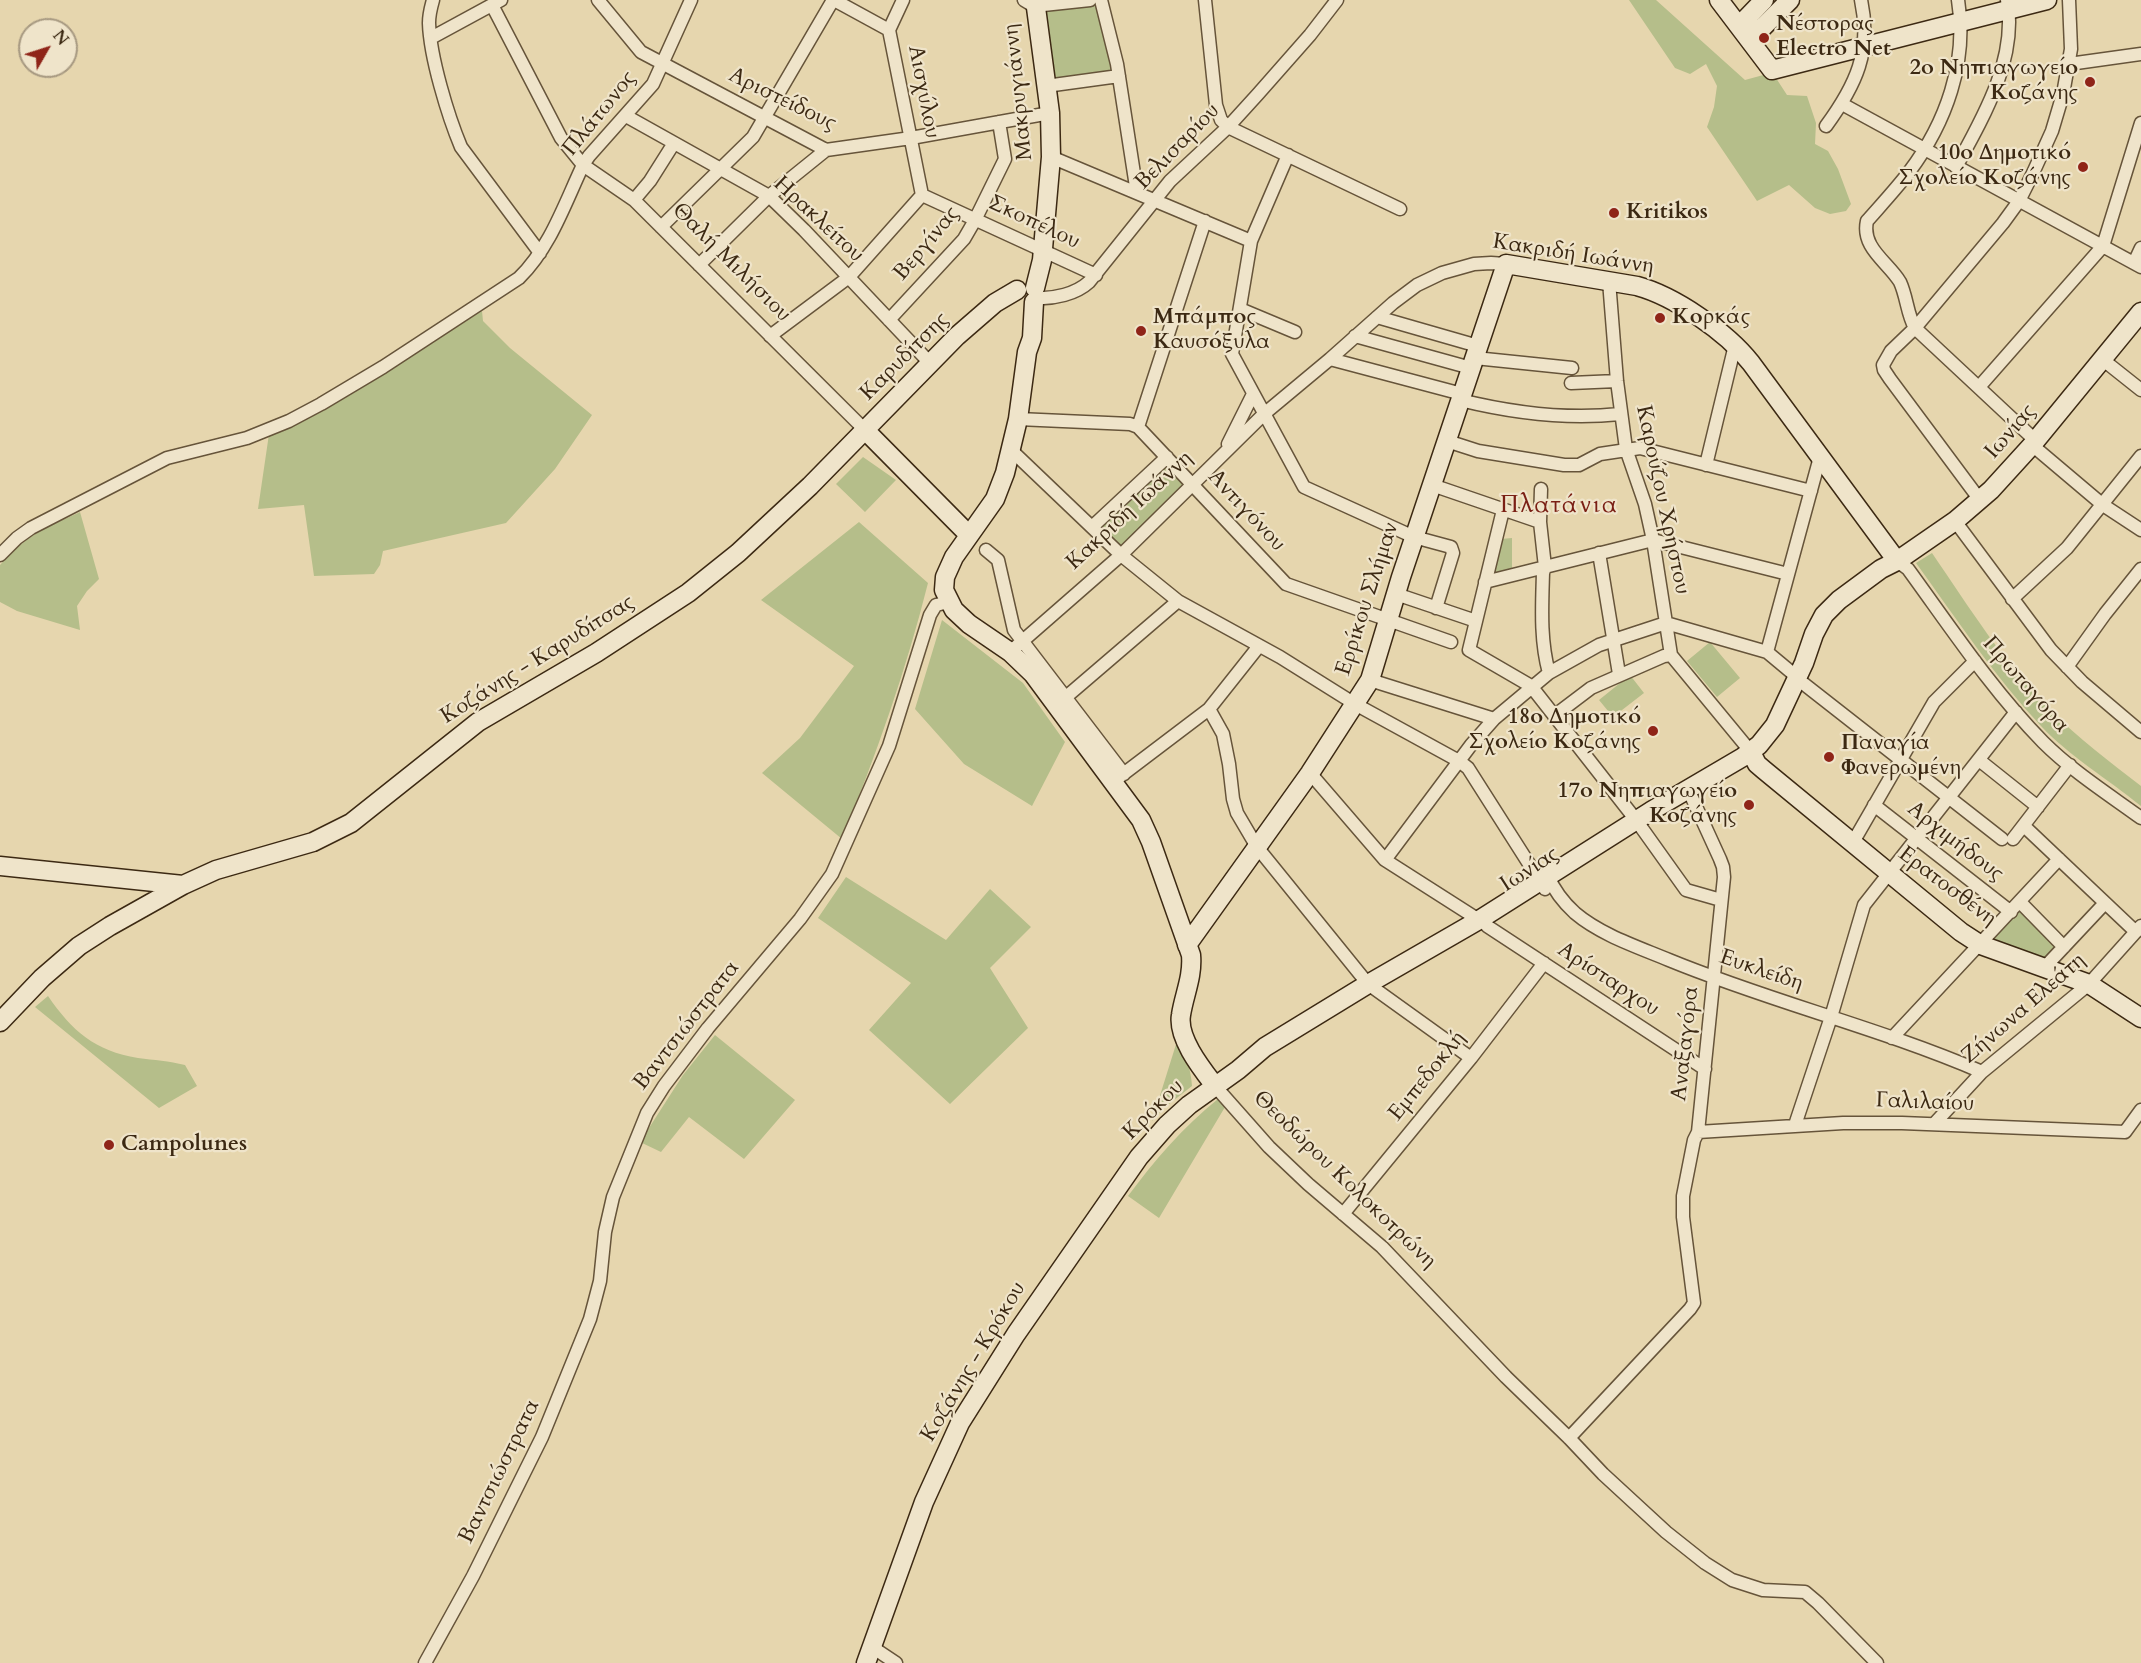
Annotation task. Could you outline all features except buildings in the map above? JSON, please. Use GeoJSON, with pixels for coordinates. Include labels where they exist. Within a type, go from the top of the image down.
{"type":"FeatureCollection","features":[{"type":"Feature","properties":{"kind":"street"},"geometry":{"type":"LineString","coordinates":[[433,0],[429,22],[431,38],[448,109],[461,147],[540,254]]}},
{"type":"Feature","properties":{"kind":"street","name":"Αριστείδους"},"geometry":{"type":"LineString","coordinates":[[598,0],[641,52],[826,150],[911,138],[1050,113]]}},
{"type":"Feature","properties":{"kind":"street","name":"Πλάτωνος"},"geometry":{"type":"LineString","coordinates":[[0,555],[31,528],[154,464],[167,458],[247,438],[321,404],[505,289],[530,267],[540,254],[583,165],[647,93],[691,0]]}},
{"type":"Feature","properties":{"kind":"street"},"geometry":{"type":"LineString","coordinates":[[661,227],[753,137],[833,0],[889,30]]}},
{"type":"Feature","properties":{"kind":"street","name":"Αισχύλου"},"geometry":{"type":"LineString","coordinates":[[903,0],[889,30],[922,195]]}},
{"type":"Feature","properties":{"kind":"street"},"geometry":{"type":"LineString","coordinates":[[1031,2],[1090,0]]}},
{"type":"Feature","properties":{"kind":"street"},"geometry":{"type":"LineString","coordinates":[[1101,0],[1119,76],[1137,193]]}},
{"type":"Feature","properties":{"kind":"street"},"geometry":{"type":"LineString","coordinates":[[1205,0],[1216,105],[1221,120],[1228,127],[1400,209]]}},
{"type":"Feature","properties":{"kind":"street","name":"Βελισαρίου"},"geometry":{"type":"LineString","coordinates":[[1027,296],[1060,296],[1083,288],[1096,275],[1154,200],[1184,166],[1228,127],[1310,35],[1336,0]]}},
{"type":"Feature","properties":{"kind":"street"},"geometry":{"type":"LineString","coordinates":[[1719,0],[1772,70],[1961,22],[2008,5],[2047,0]]}},
{"type":"Feature","properties":{"kind":"street"},"geometry":{"type":"LineString","coordinates":[[1744,33],[1764,0]]}},
{"type":"Feature","properties":{"kind":"street"},"geometry":{"type":"LineString","coordinates":[[1744,33],[1790,0]]}},
{"type":"Feature","properties":{"kind":"street"},"geometry":{"type":"LineString","coordinates":[[1826,126],[1842,104],[1857,76],[1864,46],[1864,17],[1861,0]]}},
{"type":"Feature","properties":{"kind":"street"},"geometry":{"type":"LineString","coordinates":[[1958,0],[1961,22],[1958,62],[1950,97],[1942,117],[1910,171],[1867,221],[1865,230],[1868,241],[1900,283],[1915,328],[1979,387],[2034,443],[2103,505],[2141,530]]}},
{"type":"Feature","properties":{"kind":"street"},"geometry":{"type":"LineString","coordinates":[[1980,500],[1884,370],[1883,365],[1886,358],[1915,328],[2019,201],[2059,113],[2069,64],[2071,34],[2069,0]]}},
{"type":"Feature","properties":{"kind":"street","name":"Μακρυγιάννη"},"geometry":{"type":"LineString","coordinates":[[969,535],[997,494],[1011,450],[1018,419],[1027,352],[1027,296],[1042,260],[1052,157],[1050,113],[1031,2]]}},
{"type":"Feature","properties":{"kind":"street"},"geometry":{"type":"LineString","coordinates":[[431,38],[496,3]]}},
{"type":"Feature","properties":{"kind":"street","name":"Θαλή Μιλήσιου"},"geometry":{"type":"LineString","coordinates":[[496,3],[561,138],[583,165],[634,200],[969,535]]}},
{"type":"Feature","properties":{"kind":"street"},"geometry":{"type":"LineString","coordinates":[[1956,167],[1980,124],[2000,71],[2006,48],[2008,5]]}},
{"type":"Feature","properties":{"kind":"street"},"geometry":{"type":"LineString","coordinates":[[2069,64],[2141,54]]}},
{"type":"Feature","properties":{"kind":"street"},"geometry":{"type":"LineString","coordinates":[[1046,86],[1119,76]]}},
{"type":"Feature","properties":{"kind":"street"},"geometry":{"type":"LineString","coordinates":[[1842,104],[2138,265],[2141,248]]}},
{"type":"Feature","properties":{"kind":"street","name":"Ηρακλείτου"},"geometry":{"type":"LineString","coordinates":[[626,116],[769,196],[930,363]]}},
{"type":"Feature","properties":{"kind":"street","name":"Βεργίνας"},"geometry":{"type":"LineString","coordinates":[[889,320],[964,239],[975,220],[1005,159],[999,122]]}},
{"type":"Feature","properties":{"kind":"street"},"geometry":{"type":"LineString","coordinates":[[1979,387],[2103,246],[2141,126]]}},
{"type":"Feature","properties":{"kind":"street"},"geometry":{"type":"LineString","coordinates":[[634,200],[650,181],[674,143]]}},
{"type":"Feature","properties":{"kind":"street"},"geometry":{"type":"LineString","coordinates":[[699,265],[769,196],[826,150]]}},
{"type":"Feature","properties":{"kind":"street"},"geometry":{"type":"LineString","coordinates":[[1288,155],[1251,241],[1232,354],[1304,487],[1414,537],[1451,547],[1453,550],[1436,608]]}},
{"type":"Feature","properties":{"kind":"street"},"geometry":{"type":"LineString","coordinates":[[1052,157],[1251,241]]}},
{"type":"Feature","properties":{"kind":"street"},"geometry":{"type":"LineString","coordinates":[[770,336],[849,277],[922,195]]}},
{"type":"Feature","properties":{"kind":"street","name":"Σκοπέλου"},"geometry":{"type":"LineString","coordinates":[[922,195],[1096,275]]}},
{"type":"Feature","properties":{"kind":"street"},"geometry":{"type":"LineString","coordinates":[[1018,419],[1130,424],[1138,427],[1205,221]]}},
{"type":"Feature","properties":{"kind":"street","name":"Κακριδή Ιωάννη"},"geometry":{"type":"LineString","coordinates":[[1017,646],[1121,555],[1264,414],[1377,316],[1418,285],[1442,273],[1474,264],[1506,264],[1654,290],[1692,313],[1735,345],[1751,363],[1820,457],[1903,557]]}},
{"type":"Feature","properties":{"kind":"street","name":"Ερρίκου Σλήμαν"},"geometry":{"type":"LineString","coordinates":[[1187,945],[1310,772],[1370,680],[1414,537],[1506,264]]}},
{"type":"Feature","properties":{"kind":"street","name":"Καρούζου Χρήστου"},"geometry":{"type":"LineString","coordinates":[[1609,281],[1620,414],[1626,449],[1645,504],[1653,540],[1671,655]]}},
{"type":"Feature","properties":{"kind":"street","name":"Καρυδίτσης"},"geometry":{"type":"LineString","coordinates":[[866,431],[930,363],[979,318],[1027,296]]}},
{"type":"Feature","properties":{"kind":"street"},"geometry":{"type":"LineString","coordinates":[[1240,309],[1294,332]]}},
{"type":"Feature","properties":{"kind":"street","name":"Ιωνίας"},"geometry":{"type":"LineString","coordinates":[[1215,1086],[1238,1070],[1262,1060],[1372,987],[1483,923],[1639,824],[1754,756],[1780,733],[1801,681],[1822,638],[1838,612],[1886,574],[1903,557],[1952,524],[1980,500],[2034,443],[2141,312]]}},
{"type":"Feature","properties":{"kind":"street"},"geometry":{"type":"LineString","coordinates":[[1377,316],[1475,358]]}},
{"type":"Feature","properties":{"kind":"street"},"geometry":{"type":"LineString","coordinates":[[1355,336],[1475,358],[1572,368]]}},
{"type":"Feature","properties":{"kind":"street"},"geometry":{"type":"LineString","coordinates":[[1706,465],[1735,345]]}},
{"type":"Feature","properties":{"kind":"street"},"geometry":{"type":"LineString","coordinates":[[1330,359],[1461,397],[1544,416],[1575,417],[1620,414]]}},
{"type":"Feature","properties":{"kind":"street"},"geometry":{"type":"LineString","coordinates":[[2102,359],[2141,390]]}},
{"type":"Feature","properties":{"kind":"street"},"geometry":{"type":"LineString","coordinates":[[1571,383],[1617,381]]}},
{"type":"Feature","properties":{"kind":"street"},"geometry":{"type":"LineString","coordinates":[[1223,456],[1253,394]]}},
{"type":"Feature","properties":{"kind":"street","name":"Αντιγόνου"},"geometry":{"type":"LineString","coordinates":[[1138,427],[1287,584],[1451,642]]}},
{"type":"Feature","properties":{"kind":"street","name":"Κοζάνης - Καρυδίτσας"},"geometry":{"type":"LineString","coordinates":[[0,1022],[42,978],[79,946],[110,926],[183,885],[225,867],[313,842],[351,823],[478,723],[596,653],[704,581],[738,553],[866,431]]}},
{"type":"Feature","properties":{"kind":"street"},"geometry":{"type":"LineString","coordinates":[[1447,441],[1479,451],[1564,465],[1579,465],[1600,454],[1640,448],[1810,491]]}},
{"type":"Feature","properties":{"kind":"street"},"geometry":{"type":"LineString","coordinates":[[1011,450],[1121,555],[1178,601],[1280,657],[1355,704],[1460,761]]}},
{"type":"Feature","properties":{"kind":"street"},"geometry":{"type":"LineString","coordinates":[[2012,599],[2067,548],[2141,456]]}},
{"type":"Feature","properties":{"kind":"street"},"geometry":{"type":"LineString","coordinates":[[1092,527],[1167,457]]}},
{"type":"Feature","properties":{"kind":"street"},"geometry":{"type":"LineString","coordinates":[[1767,652],[1820,457]]}},
{"type":"Feature","properties":{"kind":"street"},"geometry":{"type":"LineString","coordinates":[[1432,486],[1540,522]]}},
{"type":"Feature","properties":{"kind":"street"},"geometry":{"type":"LineString","coordinates":[[1541,489],[1540,522],[1545,567],[1542,632],[1543,651],[1549,673]]}},
{"type":"Feature","properties":{"kind":"street"},"geometry":{"type":"LineString","coordinates":[[1503,510],[1469,650],[1531,686],[1639,824],[1686,891],[1721,900]]}},
{"type":"Feature","properties":{"kind":"street"},"geometry":{"type":"LineString","coordinates":[[1952,524],[2040,637],[2067,667],[2141,732]]}},
{"type":"Feature","properties":{"kind":"street"},"geometry":{"type":"LineString","coordinates":[[949,602],[944,590],[945,578],[954,557],[969,535]]}},
{"type":"Feature","properties":{"kind":"street"},"geometry":{"type":"LineString","coordinates":[[1485,582],[1653,540],[1788,574]]}},
{"type":"Feature","properties":{"kind":"street"},"geometry":{"type":"LineString","coordinates":[[986,550],[998,560],[1017,646],[1066,698],[1119,778],[1209,709],[1258,646]]}},
{"type":"Feature","properties":{"kind":"street"},"geometry":{"type":"LineString","coordinates":[[1599,553],[1619,674]]}},
{"type":"Feature","properties":{"kind":"street","name":"Πρωταγόρα"},"geometry":{"type":"LineString","coordinates":[[1903,557],[1908,569],[1975,662],[2043,742],[2141,818]]}},
{"type":"Feature","properties":{"kind":"street"},"geometry":{"type":"LineString","coordinates":[[2067,667],[2104,614],[2141,569]]}},
{"type":"Feature","properties":{"kind":"street"},"geometry":{"type":"LineString","coordinates":[[1396,594],[1476,621]]}},
{"type":"Feature","properties":{"kind":"street"},"geometry":{"type":"LineString","coordinates":[[1066,698],[1178,601]]}},
{"type":"Feature","properties":{"kind":"street","name":"Θεοδώρου Κολοκοτρώνη"},"geometry":{"type":"LineString","coordinates":[[949,602],[969,624],[1017,646],[1041,683],[1119,778],[1151,842],[1191,955],[1192,970],[1180,1018],[1193,1056],[1215,1086],[1269,1147],[1398,1262],[1506,1377],[1626,1496],[1673,1538],[1720,1573],[1747,1586],[1763,1590],[1804,1592],[1818,1602],[1877,1663]]}},
{"type":"Feature","properties":{"kind":"street","name":"Βαντσιώστρατα"},"geometry":{"type":"LineString","coordinates":[[425,1663],[468,1586],[542,1437],[575,1356],[598,1289],[605,1232],[613,1197],[647,1113],[664,1086],[708,1028],[800,920],[832,874],[889,746],[930,615],[936,605],[949,602]]}},
{"type":"Feature","properties":{"kind":"street"},"geometry":{"type":"LineString","coordinates":[[1385,860],[1494,719],[1531,686],[1584,652],[1613,639],[1666,623],[1767,652],[1949,798],[2008,839],[2024,826],[2070,765]]}},
{"type":"Feature","properties":{"kind":"street"},"geometry":{"type":"LineString","coordinates":[[1554,716],[1591,688],[1619,674],[1671,655],[1754,756]]}},
{"type":"Feature","properties":{"kind":"street"},"geometry":{"type":"LineString","coordinates":[[1852,844],[1899,759],[1934,702],[1975,662]]}},
{"type":"Feature","properties":{"kind":"street"},"geometry":{"type":"LineString","coordinates":[[1370,680],[1494,719]]}},
{"type":"Feature","properties":{"kind":"street"},"geometry":{"type":"LineString","coordinates":[[1209,709],[1224,734],[1237,813],[1257,847],[1372,987],[1471,1058]]}},
{"type":"Feature","properties":{"kind":"street"},"geometry":{"type":"LineString","coordinates":[[1795,1125],[1830,1017],[1860,913],[1869,897],[2016,712]]}},
{"type":"Feature","properties":{"kind":"street","name":"Ερατοσθένη"},"geometry":{"type":"LineString","coordinates":[[1754,756],[1764,771],[1961,932],[1981,945],[2089,984],[2141,1018]]}},
{"type":"Feature","properties":{"kind":"street"},"geometry":{"type":"LineString","coordinates":[[1979,760],[2038,807]]}},
{"type":"Feature","properties":{"kind":"street","name":"Ευκλείδη"},"geometry":{"type":"LineString","coordinates":[[1460,761],[1468,768],[1547,883],[1576,913],[1591,924],[1633,945],[1714,978],[1892,1038],[1982,1072]]}},
{"type":"Feature","properties":{"kind":"street","name":"Αρίσταρχου"},"geometry":{"type":"LineString","coordinates":[[1310,772],[1385,860],[1706,1069]]}},
{"type":"Feature","properties":{"kind":"street","name":"Αναξαγόρα"},"geometry":{"type":"LineString","coordinates":[[1569,1438],[1690,1310],[1694,1303],[1683,1217],[1683,1196],[1694,1140],[1698,1132],[1706,1069],[1723,867],[1690,793]]}},
{"type":"Feature","properties":{"kind":"street","name":"Αρχιμήδους"},"geometry":{"type":"LineString","coordinates":[[1874,805],[2010,912]]}},
{"type":"Feature","properties":{"kind":"street"},"geometry":{"type":"LineString","coordinates":[[2024,826],[2105,903],[2138,929]]}},
{"type":"Feature","properties":{"kind":"street"},"geometry":{"type":"LineString","coordinates":[[1892,1038],[2059,859]]}},
{"type":"Feature","properties":{"kind":"street"},"geometry":{"type":"LineString","coordinates":[[0,866],[183,885]]}},
{"type":"Feature","properties":{"kind":"street"},"geometry":{"type":"LineString","coordinates":[[2020,902],[2064,947]]}},
{"type":"Feature","properties":{"kind":"street"},"geometry":{"type":"LineString","coordinates":[[2044,968],[2105,903]]}},
{"type":"Feature","properties":{"kind":"street","name":"Ζήνωνα Ελεάτη"},"geometry":{"type":"LineString","coordinates":[[1934,1124],[1982,1072],[2089,984],[2138,929]]}},
{"type":"Feature","properties":{"kind":"street","name":"Εμπεδοκλή"},"geometry":{"type":"LineString","coordinates":[[1344,1214],[1471,1058],[1544,963]]}},
{"type":"Feature","properties":{"kind":"street","name":"Κρόκου"},"geometry":{"type":"LineString","coordinates":[[1130,1170],[1167,1125],[1215,1086]]}},
{"type":"Feature","properties":{"kind":"street","name":"Γαλιλαίου"},"geometry":{"type":"LineString","coordinates":[[1698,1132],[1843,1123],[1934,1124],[2125,1132],[2141,1110]]}},
{"type":"Feature","properties":{"kind":"street","name":"Κοζάνης - Κρόκου"},"geometry":{"type":"LineString","coordinates":[[869,1655],[920,1512],[960,1423],[1016,1334],[1130,1170]]}},
{"type":"Feature","properties":{"kind":"street"},"geometry":{"type":"LineString","coordinates":[[869,1655],[896,1663]]}},
{"type":"Feature","properties":{"kind":"green space"},"geometry":{"type":"Polygon","coordinates":[[[1629,0],[1656,0],[1745,80],[1767,74],[1774,75],[1787,95],[1807,96],[1816,123],[1815,144],[1828,151],[1838,169],[1851,204],[1846,211],[1830,214],[1815,208],[1789,185],[1757,201],[1707,127],[1714,107],[1717,86],[1706,64],[1690,74],[1675,68],[1629,0]]]}},
{"type":"Feature","properties":{"kind":"green space"},"geometry":{"type":"Polygon","coordinates":[[[1097,4],[1114,72],[1056,80],[1046,9],[1097,4]]]}},
{"type":"Feature","properties":{"kind":"green space"},"geometry":{"type":"Polygon","coordinates":[[[482,311],[483,321],[510,348],[592,415],[555,469],[506,523],[383,551],[380,565],[374,574],[314,576],[304,505],[258,509],[269,434],[372,379],[482,311]]]}},
{"type":"Feature","properties":{"kind":"green space"},"geometry":{"type":"Polygon","coordinates":[[[863,457],[896,480],[865,512],[836,484],[863,457]]]}},
{"type":"Feature","properties":{"kind":"green space"},"geometry":{"type":"Polygon","coordinates":[[[1167,463],[1186,484],[1120,546],[1100,525],[1167,463]]]}},
{"type":"Feature","properties":{"kind":"green space"},"geometry":{"type":"Polygon","coordinates":[[[80,512],[99,579],[77,606],[80,630],[17,611],[0,602],[0,565],[28,539],[80,512]]]}},
{"type":"Feature","properties":{"kind":"green space"},"geometry":{"type":"Polygon","coordinates":[[[859,522],[928,583],[889,713],[842,839],[762,773],[800,738],[854,666],[761,600],[859,522]]]}},
{"type":"Feature","properties":{"kind":"green space"},"geometry":{"type":"Polygon","coordinates":[[[1512,538],[1512,571],[1492,575],[1501,539],[1512,538]]]}},
{"type":"Feature","properties":{"kind":"green space"},"geometry":{"type":"Polygon","coordinates":[[[1932,553],[1988,634],[2033,692],[2094,750],[2141,786],[2141,806],[2052,737],[2007,687],[1916,563],[1932,553]]]}},
{"type":"Feature","properties":{"kind":"green space"},"geometry":{"type":"Polygon","coordinates":[[[942,620],[1023,683],[1065,742],[1032,806],[964,764],[915,709],[942,620]]]}},
{"type":"Feature","properties":{"kind":"green space"},"geometry":{"type":"Polygon","coordinates":[[[1710,642],[1740,678],[1717,697],[1687,661],[1710,642]]]}},
{"type":"Feature","properties":{"kind":"green space"},"geometry":{"type":"Polygon","coordinates":[[[1630,675],[1644,693],[1613,717],[1599,700],[1630,675]]]}},
{"type":"Feature","properties":{"kind":"green space"},"geometry":{"type":"Polygon","coordinates":[[[846,877],[946,940],[990,889],[1031,927],[990,968],[1028,1028],[950,1104],[869,1030],[911,983],[818,918],[846,877]]]}},
{"type":"Feature","properties":{"kind":"green space"},"geometry":{"type":"Polygon","coordinates":[[[2022,908],[2057,944],[2043,959],[1992,940],[2022,908]]]}},
{"type":"Feature","properties":{"kind":"green space"},"geometry":{"type":"Polygon","coordinates":[[[48,996],[76,1029],[97,1045],[123,1055],[185,1065],[197,1086],[159,1108],[35,1007],[48,996]]]}},
{"type":"Feature","properties":{"kind":"green space"},"geometry":{"type":"Polygon","coordinates":[[[715,1035],[795,1100],[744,1159],[689,1117],[661,1152],[640,1142],[683,1075],[715,1035]]]}},
{"type":"Feature","properties":{"kind":"green space"},"geometry":{"type":"Polygon","coordinates":[[[1178,1038],[1189,1067],[1192,1086],[1164,1108],[1152,1121],[1178,1038]]]}},
{"type":"Feature","properties":{"kind":"green space"},"geometry":{"type":"Polygon","coordinates":[[[1218,1099],[1225,1107],[1159,1218],[1128,1196],[1170,1145],[1218,1099]]]}},
{"type":"Feature","properties":{"kind":"place","name":"Νέστορας Electro Net"},"geometry":{"type":"Point","coordinates":[1764,38]}},
{"type":"Feature","properties":{"kind":"place","name":"2ο Νηπιαγωγείο Κοζάνης"},"geometry":{"type":"Point","coordinates":[2090,82]}},
{"type":"Feature","properties":{"kind":"place","name":"10ο Δημοτικό Σχολείο Κοζάνης"},"geometry":{"type":"Point","coordinates":[2083,167]}},
{"type":"Feature","properties":{"kind":"place","name":"Kritikos"},"geometry":{"type":"Point","coordinates":[1614,213]}},
{"type":"Feature","properties":{"kind":"place","name":"Κορκάς"},"geometry":{"type":"Point","coordinates":[1660,318]}},
{"type":"Feature","properties":{"kind":"place","name":"Μπάμπος Καυσόξυλα"},"geometry":{"type":"Point","coordinates":[1141,331]}},
{"type":"Feature","properties":{"kind":"place","name":"18ο Δημοτικό Σχολείο Κοζάνης"},"geometry":{"type":"Point","coordinates":[1653,731]}},
{"type":"Feature","properties":{"kind":"place","name":"Παναγία Φανερωμένη"},"geometry":{"type":"Point","coordinates":[1829,757]}},
{"type":"Feature","properties":{"kind":"place","name":"17ο Νηπιαγωγείο Κοζάνης"},"geometry":{"type":"Point","coordinates":[1749,805]}},
{"type":"Feature","properties":{"kind":"place","name":"Campolunes"},"geometry":{"type":"Point","coordinates":[109,1145]}},
{"type":"Feature","properties":{"kind":"district","name":"Πλατάνια"},"geometry":{"type":"Point","coordinates":[1559,506]}}]}
